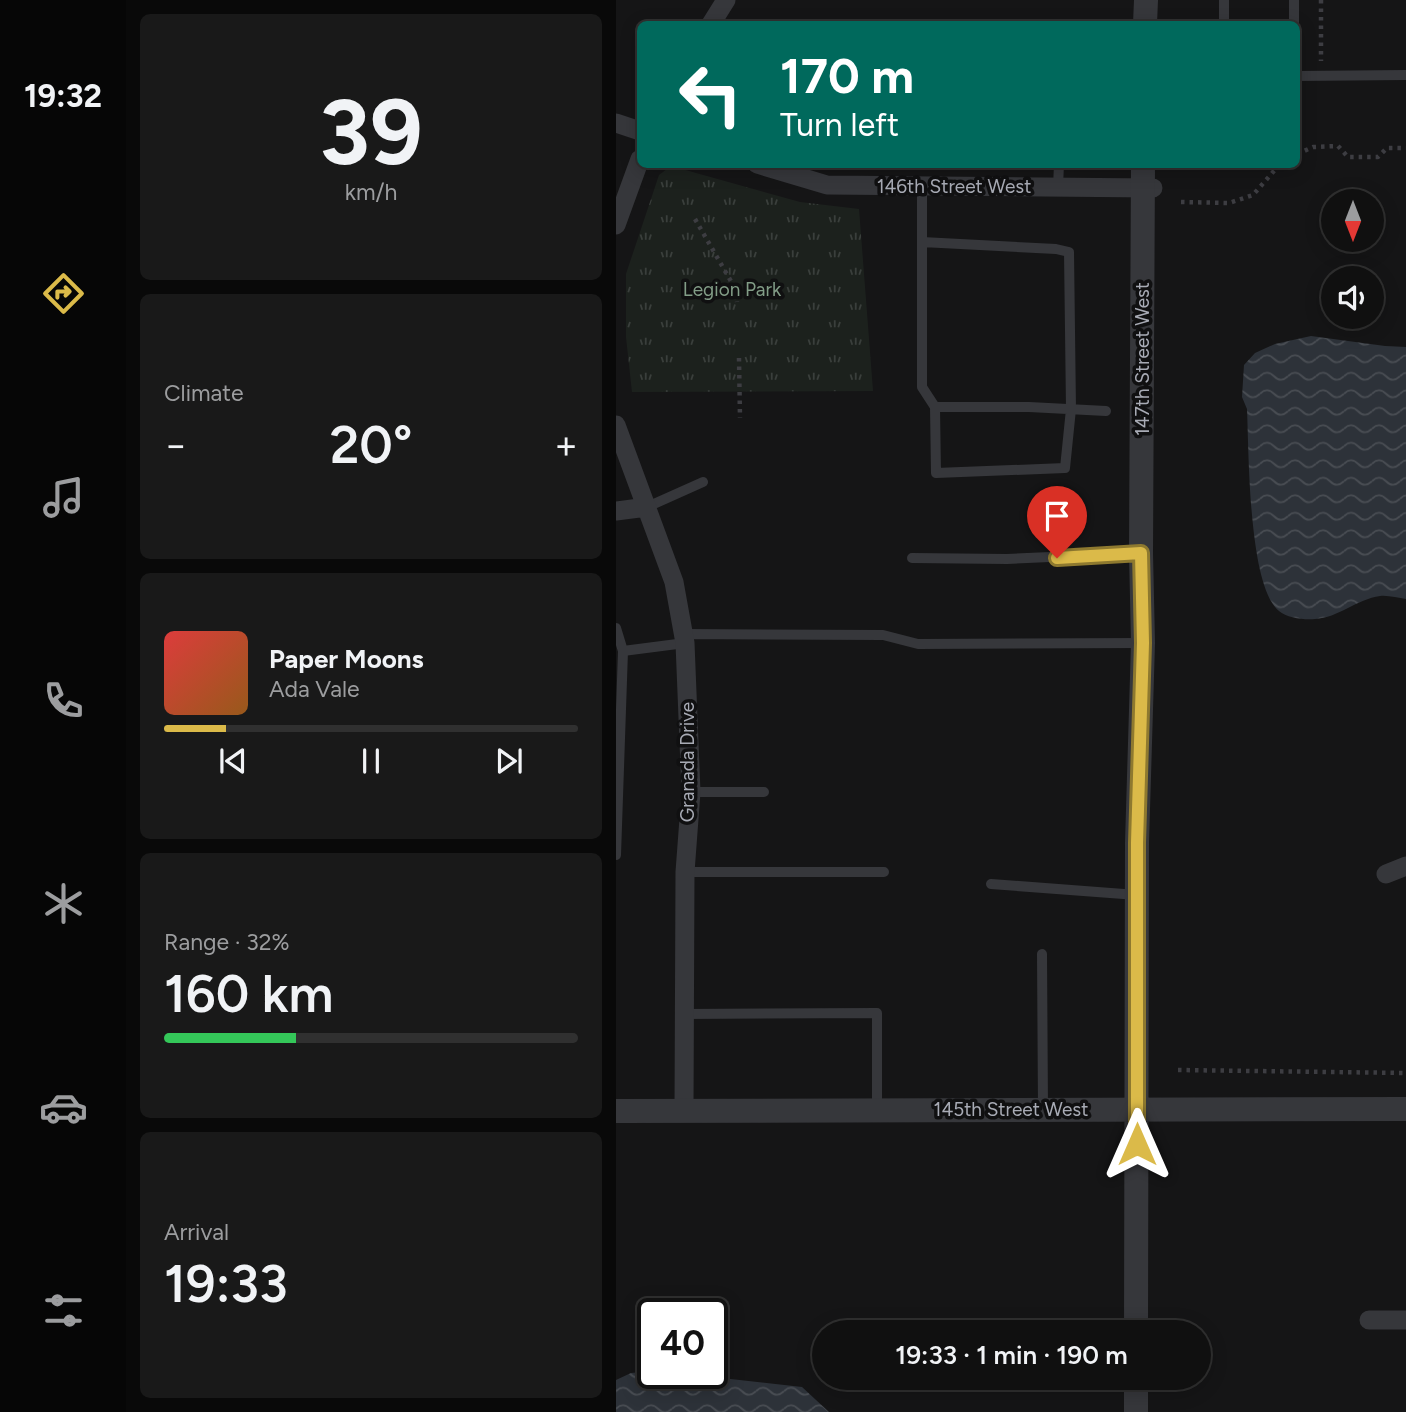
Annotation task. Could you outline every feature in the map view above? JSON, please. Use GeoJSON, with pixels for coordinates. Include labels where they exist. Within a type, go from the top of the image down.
{"type":"FeatureCollection","features":[{"type":"Feature","properties":{"kind":"street"},"geometry":{"type":"LineString","coordinates":[[713,21],[726,0]]}},
{"type":"Feature","properties":{"kind":"street"},"geometry":{"type":"LineString","coordinates":[[1145,21],[1146,0]]}},
{"type":"Feature","properties":{"kind":"street"},"geometry":{"type":"LineString","coordinates":[[616,123],[637,130]]}},
{"type":"Feature","properties":{"kind":"street"},"geometry":{"type":"LineString","coordinates":[[616,225],[637,167]]}},
{"type":"Feature","properties":{"kind":"street","name":"146th Street West"},"geometry":{"type":"LineString","coordinates":[[770,168],[827,185],[1058,187],[1146,180]]}},
{"type":"Feature","properties":{"kind":"street","name":"147th Street West"},"geometry":{"type":"LineString","coordinates":[[1136,1320],[1137,895],[1143,643],[1141,553],[1146,180]]}},
{"type":"Feature","properties":{"kind":"street","name":"Granada Drive"},"geometry":{"type":"LineString","coordinates":[[616,425],[674,582],[684,638],[691,792],[685,872],[684,1110]]}},
{"type":"Feature","properties":{"kind":"street"},"geometry":{"type":"LineString","coordinates":[[616,511],[647,507]]}},
{"type":"Feature","properties":{"kind":"street"},"geometry":{"type":"LineString","coordinates":[[1386,874],[1406,866]]}},
{"type":"Feature","properties":{"kind":"street","name":"145th Street West"},"geometry":{"type":"LineString","coordinates":[[616,1111],[1406,1109]]}},
{"type":"Feature","properties":{"kind":"street"},"geometry":{"type":"LineString","coordinates":[[1369,1320],[1406,1320]]}},
{"type":"Feature","properties":{"kind":"street"},"geometry":{"type":"LineString","coordinates":[[1136,1390],[1136,1412]]}},
{"type":"Feature","properties":{"kind":"lane"},"geometry":{"type":"LineString","coordinates":[[1224,0],[1224,21]]}},
{"type":"Feature","properties":{"kind":"lane"},"geometry":{"type":"LineString","coordinates":[[1294,0],[1294,21]]}},
{"type":"Feature","properties":{"kind":"lane"},"geometry":{"type":"LineString","coordinates":[[1300,76],[1406,75]]}},
{"type":"Feature","properties":{"kind":"lane"},"geometry":{"type":"LineString","coordinates":[[1058,187],[1059,168]]}},
{"type":"Feature","properties":{"kind":"lane"},"geometry":{"type":"LineString","coordinates":[[922,186],[922,243],[922,387],[935,407],[936,473],[1065,468],[1071,409],[1069,252],[1056,248],[922,243]]}},
{"type":"Feature","properties":{"kind":"lane"},"geometry":{"type":"LineString","coordinates":[[935,407],[1106,411]]}},
{"type":"Feature","properties":{"kind":"lane"},"geometry":{"type":"LineString","coordinates":[[647,507],[703,482]]}},
{"type":"Feature","properties":{"kind":"lane"},"geometry":{"type":"LineString","coordinates":[[912,558],[1007,559],[1141,553]]}},
{"type":"Feature","properties":{"kind":"lane"},"geometry":{"type":"LineString","coordinates":[[616,628],[623,651],[616,855]]}},
{"type":"Feature","properties":{"kind":"lane"},"geometry":{"type":"LineString","coordinates":[[623,651],[684,638],[883,635],[918,644],[1143,643]]}},
{"type":"Feature","properties":{"kind":"lane"},"geometry":{"type":"LineString","coordinates":[[691,792],[764,792]]}},
{"type":"Feature","properties":{"kind":"lane"},"geometry":{"type":"LineString","coordinates":[[685,872],[884,872]]}},
{"type":"Feature","properties":{"kind":"lane"},"geometry":{"type":"LineString","coordinates":[[991,884],[1137,895]]}},
{"type":"Feature","properties":{"kind":"lane"},"geometry":{"type":"LineString","coordinates":[[1042,954],[1043,1109]]}},
{"type":"Feature","properties":{"kind":"lane"},"geometry":{"type":"LineString","coordinates":[[684,1014],[877,1013],[877,1110]]}},
{"type":"Feature","properties":{"kind":"path"},"geometry":{"type":"LineString","coordinates":[[1321,0],[1321,76]]}},
{"type":"Feature","properties":{"kind":"path"},"geometry":{"type":"LineString","coordinates":[[1300,153],[1313,147],[1338,146],[1348,157],[1378,157],[1387,148],[1406,148]]}},
{"type":"Feature","properties":{"kind":"path"},"geometry":{"type":"LineString","coordinates":[[1181,202],[1229,203],[1253,195],[1277,168]]}},
{"type":"Feature","properties":{"kind":"path"},"geometry":{"type":"LineString","coordinates":[[695,219],[731,280],[736,290],[737,302]]}},
{"type":"Feature","properties":{"kind":"path"},"geometry":{"type":"LineString","coordinates":[[739,358],[740,418]]}},
{"type":"Feature","properties":{"kind":"path"},"geometry":{"type":"LineString","coordinates":[[1178,1070],[1406,1073]]}},
{"type":"Feature","properties":{"kind":"green space","name":"Legion Park"},"geometry":{"type":"Polygon","coordinates":[[[668,168],[678,168],[800,202],[859,209],[873,391],[632,392],[626,337],[626,274],[659,175],[668,168]]]}},
{"type":"Feature","properties":{"kind":"water"},"geometry":{"type":"Polygon","coordinates":[[[1311,336],[1406,347],[1406,599],[1380,596],[1323,618],[1301,619],[1279,611],[1269,597],[1261,575],[1252,516],[1247,409],[1242,397],[1244,365],[1255,353],[1275,344],[1311,336]]]}},
{"type":"Feature","properties":{"kind":"water"},"geometry":{"type":"Polygon","coordinates":[[[637,1372],[637,1389],[728,1389],[728,1379],[802,1387],[829,1412],[616,1412],[616,1380],[637,1372]]]}},
{"type":"Feature","properties":{"kind":"route"},"geometry":{"type":"LineString","coordinates":[[1057,558],[1141,553],[1143,643],[1137,843],[1137,1144]]}}]}
